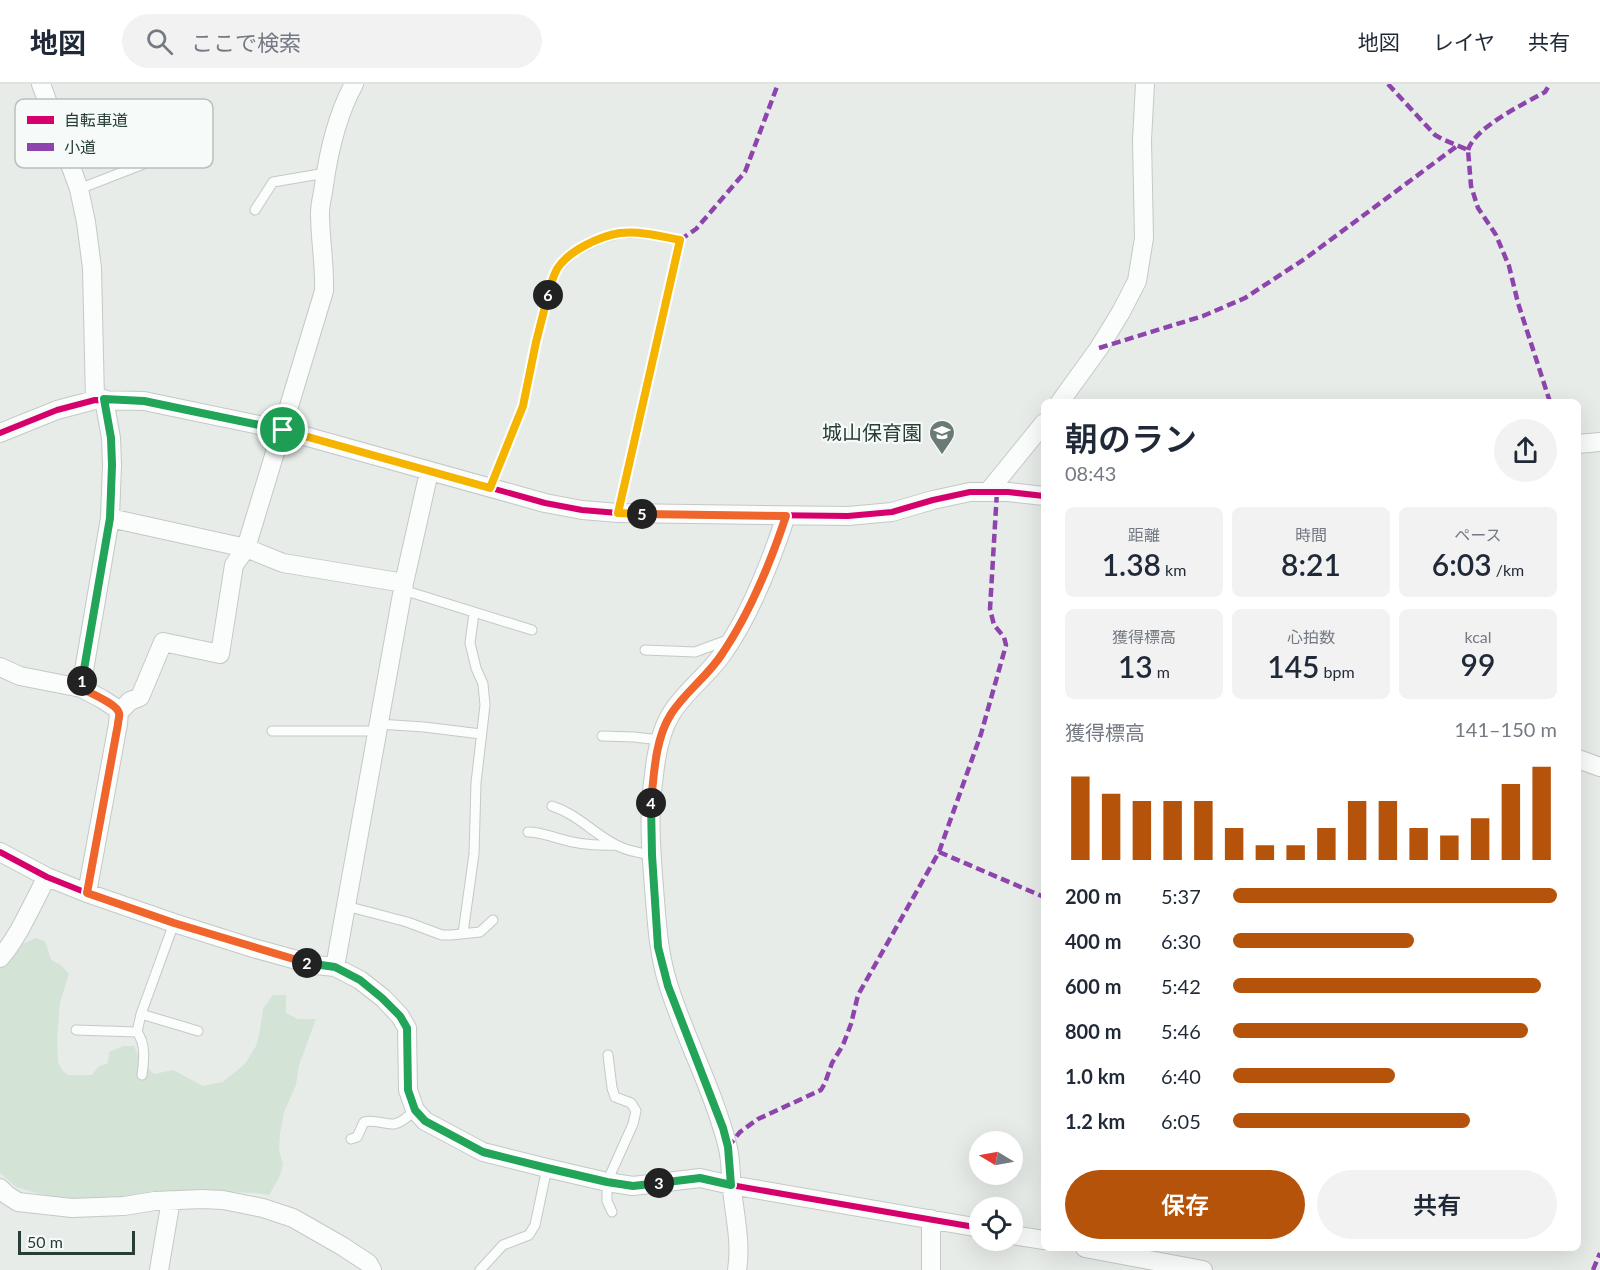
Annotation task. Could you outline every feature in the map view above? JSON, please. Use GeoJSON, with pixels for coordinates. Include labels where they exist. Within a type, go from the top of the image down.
{"type":"FeatureCollection","features":[{"type":"Feature","properties":{"kind":"street"},"geometry":{"type":"LineString","coordinates":[[41,84],[46,99]]}},
{"type":"Feature","properties":{"kind":"street"},"geometry":{"type":"LineString","coordinates":[[87,893],[119,712],[130,701],[140,697],[163,642],[220,654],[234,565],[246,548],[324,291],[325,272],[320,212],[333,140],[343,104],[354,84]]}},
{"type":"Feature","properties":{"kind":"street"},"geometry":{"type":"LineString","coordinates":[[1062,399],[1099,348],[1137,280],[1144,238],[1142,140],[1145,84]]}},
{"type":"Feature","properties":{"kind":"street"},"geometry":{"type":"LineString","coordinates":[[71,168],[79,189],[86,222],[92,268],[99,400],[111,438],[112,465],[110,518],[81,688]]}},
{"type":"Feature","properties":{"kind":"street"},"geometry":{"type":"LineString","coordinates":[[0,433],[57,410],[99,400],[144,401],[283,430],[545,503],[582,510],[618,513],[848,516],[892,512],[970,492],[1008,492],[1041,496]]}},
{"type":"Feature","properties":{"kind":"street"},"geometry":{"type":"LineString","coordinates":[[988,492],[1041,427]]}},
{"type":"Feature","properties":{"kind":"street"},"geometry":{"type":"LineString","coordinates":[[1581,444],[1600,442]]}},
{"type":"Feature","properties":{"kind":"street"},"geometry":{"type":"LineString","coordinates":[[335,967],[403,587],[429,472]]}},
{"type":"Feature","properties":{"kind":"street"},"geometry":{"type":"LineString","coordinates":[[737,1270],[737,1225],[728,1147],[723,1128],[668,986],[658,947],[650,812],[660,740],[670,715],[701,681],[732,639],[770,560],[786,516]]}},
{"type":"Feature","properties":{"kind":"street"},"geometry":{"type":"LineString","coordinates":[[110,518],[246,548],[283,563],[403,587]]}},
{"type":"Feature","properties":{"kind":"street"},"geometry":{"type":"LineString","coordinates":[[0,667],[20,676],[81,688],[102,699],[119,712]]}},
{"type":"Feature","properties":{"kind":"street"},"geometry":{"type":"LineString","coordinates":[[1581,760],[1600,767]]}},
{"type":"Feature","properties":{"kind":"street"},"geometry":{"type":"LineString","coordinates":[[0,852],[46,877],[87,893],[174,923],[315,965],[335,967],[360,980],[400,1016],[407,1028],[408,1090],[415,1110],[425,1121],[483,1152],[607,1182],[633,1186],[700,1178],[969,1226]]}},
{"type":"Feature","properties":{"kind":"street"},"geometry":{"type":"LineString","coordinates":[[0,958],[6,952],[46,877]]}},
{"type":"Feature","properties":{"kind":"street"},"geometry":{"type":"LineString","coordinates":[[0,1188],[6,1195],[18,1202],[72,1208],[124,1206],[171,1200],[224,1200],[293,1218],[368,1263],[372,1270]]}},
{"type":"Feature","properties":{"kind":"street"},"geometry":{"type":"LineString","coordinates":[[159,1270],[171,1200]]}},
{"type":"Feature","properties":{"kind":"street"},"geometry":{"type":"LineString","coordinates":[[931,1220],[931,1270]]}},
{"type":"Feature","properties":{"kind":"street"},"geometry":{"type":"LineString","coordinates":[[1023,1236],[1041,1239]]}},
{"type":"Feature","properties":{"kind":"street"},"geometry":{"type":"LineString","coordinates":[[1101,1251],[1203,1270]]}},
{"type":"Feature","properties":{"kind":"lane"},"geometry":{"type":"LineString","coordinates":[[79,189],[133,168]]}},
{"type":"Feature","properties":{"kind":"lane"},"geometry":{"type":"LineString","coordinates":[[255,210],[273,182],[326,173]]}},
{"type":"Feature","properties":{"kind":"lane"},"geometry":{"type":"LineString","coordinates":[[490,488],[523,406],[536,342],[558,268],[572,253],[600,239],[621,233],[651,234],[680,240],[618,513]]}},
{"type":"Feature","properties":{"kind":"lane"},"geometry":{"type":"LineString","coordinates":[[403,587],[474,613],[532,630]]}},
{"type":"Feature","properties":{"kind":"lane"},"geometry":{"type":"LineString","coordinates":[[463,933],[474,855],[476,783],[485,705],[483,684],[470,643],[474,613]]}},
{"type":"Feature","properties":{"kind":"lane"},"geometry":{"type":"LineString","coordinates":[[645,650],[695,652],[732,639]]}},
{"type":"Feature","properties":{"kind":"lane"},"geometry":{"type":"LineString","coordinates":[[272,731],[424,727],[481,734]]}},
{"type":"Feature","properties":{"kind":"lane"},"geometry":{"type":"LineString","coordinates":[[602,736],[660,740]]}},
{"type":"Feature","properties":{"kind":"lane"},"geometry":{"type":"LineString","coordinates":[[552,806],[566,810],[615,845],[652,855]]}},
{"type":"Feature","properties":{"kind":"lane"},"geometry":{"type":"LineString","coordinates":[[528,832],[541,832],[557,838],[598,846],[615,845]]}},
{"type":"Feature","properties":{"kind":"lane"},"geometry":{"type":"LineString","coordinates":[[346,906],[451,935],[480,932],[493,920]]}},
{"type":"Feature","properties":{"kind":"lane"},"geometry":{"type":"LineString","coordinates":[[137,1032],[141,1014],[174,923]]}},
{"type":"Feature","properties":{"kind":"lane"},"geometry":{"type":"LineString","coordinates":[[141,1014],[198,1031]]}},
{"type":"Feature","properties":{"kind":"lane"},"geometry":{"type":"LineString","coordinates":[[76,1030],[137,1032],[142,1038],[144,1055],[142,1075]]}},
{"type":"Feature","properties":{"kind":"lane"},"geometry":{"type":"LineString","coordinates":[[608,1055],[615,1097],[631,1103],[636,1111],[633,1124],[607,1182],[607,1201],[612,1212]]}},
{"type":"Feature","properties":{"kind":"lane"},"geometry":{"type":"LineString","coordinates":[[351,1139],[357,1137],[364,1122],[394,1124],[415,1110]]}},
{"type":"Feature","properties":{"kind":"lane"},"geometry":{"type":"LineString","coordinates":[[480,1270],[503,1245],[529,1235],[535,1225],[547,1168]]}},
{"type":"Feature","properties":{"kind":"green space"},"geometry":{"type":"Polygon","coordinates":[[[36,938],[45,941],[51,960],[61,965],[69,974],[60,1002],[57,1040],[58,1062],[68,1075],[92,1075],[98,1067],[108,1063],[109,1052],[124,1046],[134,1046],[141,1062],[154,1074],[173,1070],[203,1086],[223,1082],[245,1064],[256,1046],[263,1009],[273,995],[286,995],[286,1013],[298,1019],[316,1019],[299,1065],[296,1085],[284,1112],[279,1149],[283,1165],[279,1178],[269,1195],[153,1191],[115,1198],[86,1200],[40,1194],[16,1187],[0,1173],[0,965],[24,943],[36,938]]]}},
{"type":"Feature","properties":{"kind":"marked path"},"geometry":{"type":"LineString","coordinates":[[680,240],[696,229],[745,172],[778,84]]}},
{"type":"Feature","properties":{"kind":"marked path"},"geometry":{"type":"LineString","coordinates":[[1388,84],[1435,135],[1468,150],[1471,186],[1478,208],[1496,235],[1509,266],[1518,303],[1549,399]]}},
{"type":"Feature","properties":{"kind":"marked path"},"geometry":{"type":"LineString","coordinates":[[1468,150],[1472,141],[1480,133],[1513,110],[1545,92],[1550,84]]}},
{"type":"Feature","properties":{"kind":"marked path"},"geometry":{"type":"LineString","coordinates":[[1099,348],[1203,316],[1245,298],[1306,258],[1457,146]]}},
{"type":"Feature","properties":{"kind":"marked path"},"geometry":{"type":"LineString","coordinates":[[728,1147],[740,1132],[758,1119],[821,1090],[832,1063],[843,1045],[858,995],[939,852],[981,734],[1006,645],[1004,637],[994,625],[990,609],[997,491]]}},
{"type":"Feature","properties":{"kind":"marked path"},"geometry":{"type":"LineString","coordinates":[[939,852],[1041,896]]}},
{"type":"Feature","properties":{"kind":"marked path"},"geometry":{"type":"LineString","coordinates":[[1593,1270],[1600,1253]]}},
{"type":"Feature","properties":{"kind":"cycle path"},"geometry":{"type":"LineString","coordinates":[[0,433],[57,410],[95,400],[144,401],[283,430],[545,503],[582,510],[618,513],[848,516],[892,512],[970,492],[1008,492],[1041,496]]}},
{"type":"Feature","properties":{"kind":"cycle path"},"geometry":{"type":"LineString","coordinates":[[0,852],[47,877],[87,893],[253,948],[315,965],[335,967],[360,980],[383,998],[400,1016],[407,1028],[408,1090],[415,1110],[425,1121],[483,1152],[607,1182],[633,1186],[700,1178],[969,1226]]}},
{"type":"Feature","properties":{"kind":"place","name":"城山保育園"},"geometry":{"type":"Point","coordinates":[942,456]}},
{"type":"Feature","properties":{"kind":"route"},"geometry":{"type":"LineString","coordinates":[[621,233],[651,234],[680,240],[618,513],[786,516],[770,560],[742,621],[721,656],[670,715],[660,740],[650,812],[658,947],[668,986],[723,1128],[728,1147],[731,1185],[700,1178],[633,1186],[607,1182],[483,1152],[425,1121],[415,1110],[408,1090],[407,1028],[400,1016],[360,980],[335,967],[315,965],[253,948],[87,893],[119,712],[102,699],[81,688],[110,518],[111,438],[104,399],[144,401],[283,430],[490,488],[523,406],[536,342],[551,283],[558,268],[572,253],[600,239],[621,233]]}}]}
